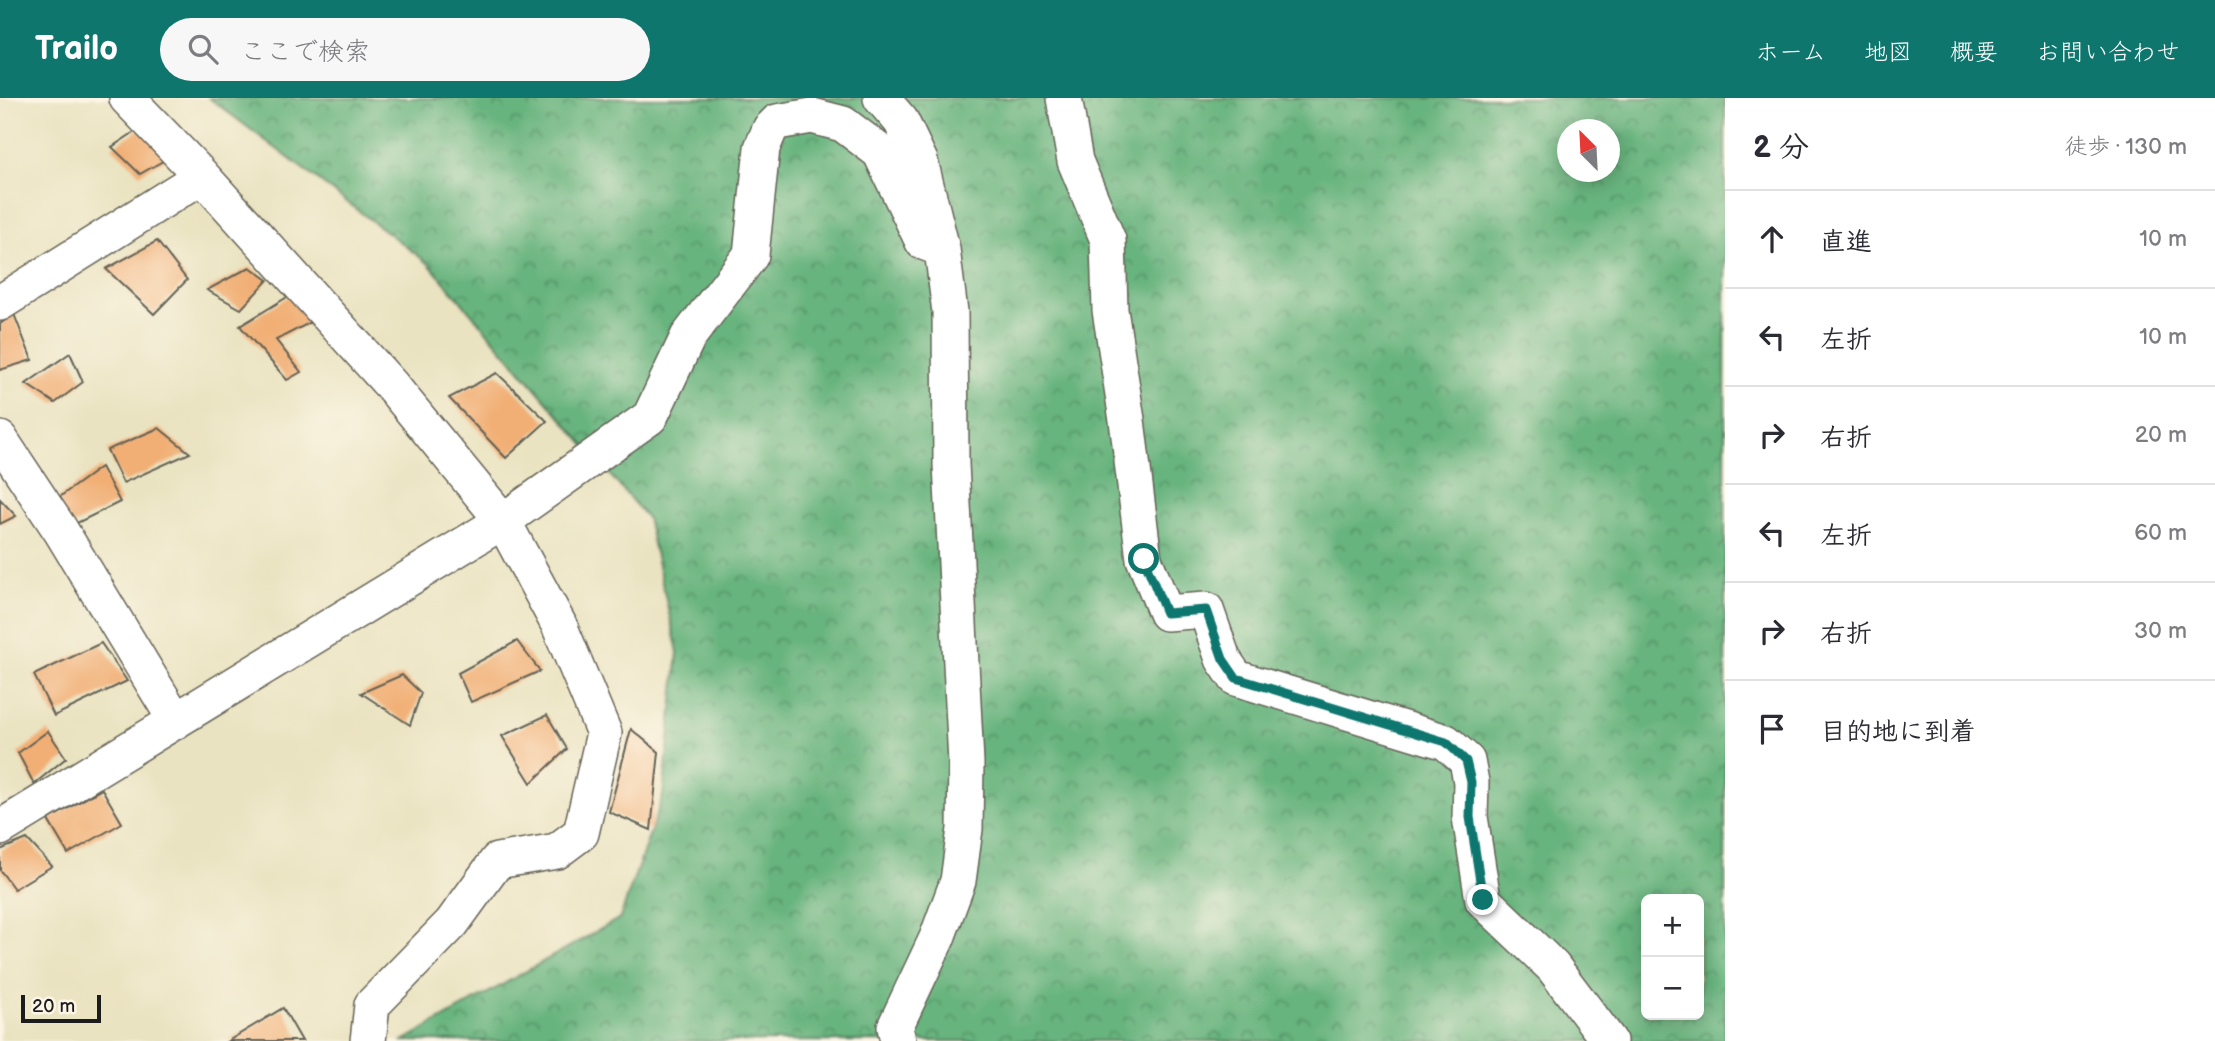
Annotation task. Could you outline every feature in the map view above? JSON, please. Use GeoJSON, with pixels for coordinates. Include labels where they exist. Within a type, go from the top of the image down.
{"type":"FeatureCollection","features":[{"type":"Feature","properties":{"kind":"street"},"geometry":{"type":"LineString","coordinates":[[127,98],[202,176],[392,386],[503,521],[559,625],[604,733],[581,833],[557,852],[497,861],[452,923],[372,1005],[368,1041]]}},
{"type":"Feature","properties":{"kind":"street"},"geometry":{"type":"LineString","coordinates":[[881,98],[901,121],[920,161],[942,249],[950,312],[951,464],[966,764],[965,829],[958,881],[937,938],[889,1036]]}},
{"type":"Feature","properties":{"kind":"street"},"geometry":{"type":"LineString","coordinates":[[1064,98],[1075,161],[1108,240],[1110,310],[1144,559],[1166,613],[1206,610],[1223,659],[1236,678],[1446,742],[1466,761],[1471,782],[1470,817],[1483,900],[1553,967],[1609,1041]]}},
{"type":"Feature","properties":{"kind":"street"},"geometry":{"type":"LineString","coordinates":[[0,828],[503,521],[650,417],[688,337],[751,255],[762,148],[770,129],[778,122],[812,116],[843,124],[880,152],[923,242],[942,249]]}},
{"type":"Feature","properties":{"kind":"street"},"geometry":{"type":"LineString","coordinates":[[0,303],[202,176]]}},
{"type":"Feature","properties":{"kind":"street"},"geometry":{"type":"LineString","coordinates":[[0,439],[61,531],[176,721]]}},
{"type":"Feature","properties":{"kind":"green space"},"geometry":{"type":"Polygon","coordinates":[[[209,98],[1725,98],[1725,1041],[403,1041],[620,918],[663,796],[678,652],[647,518],[429,264],[209,98]]]}},
{"type":"Feature","properties":{"kind":"building"},"geometry":{"type":"Polygon","coordinates":[[[142,127],[168,158],[140,174],[112,147],[142,127]]]}},
{"type":"Feature","properties":{"kind":"building"},"geometry":{"type":"Polygon","coordinates":[[[157,241],[187,280],[154,314],[106,269],[157,241]]]}},
{"type":"Feature","properties":{"kind":"building"},"geometry":{"type":"Polygon","coordinates":[[[250,267],[268,280],[241,309],[207,290],[250,267]]]}},
{"type":"Feature","properties":{"kind":"building"},"geometry":{"type":"Polygon","coordinates":[[[289,296],[315,320],[276,340],[301,372],[287,380],[240,326],[289,296]]]}},
{"type":"Feature","properties":{"kind":"building"},"geometry":{"type":"Polygon","coordinates":[[[14,314],[32,360],[0,370],[0,324],[14,314]]]}},
{"type":"Feature","properties":{"kind":"building"},"geometry":{"type":"Polygon","coordinates":[[[70,353],[83,382],[55,403],[26,384],[70,353]]]}},
{"type":"Feature","properties":{"kind":"building"},"geometry":{"type":"Polygon","coordinates":[[[497,373],[547,421],[506,458],[449,398],[497,373]]]}},
{"type":"Feature","properties":{"kind":"building"},"geometry":{"type":"Polygon","coordinates":[[[159,428],[190,453],[123,483],[107,450],[159,428]]]}},
{"type":"Feature","properties":{"kind":"building"},"geometry":{"type":"Polygon","coordinates":[[[101,467],[120,502],[71,526],[58,498],[101,467]]]}},
{"type":"Feature","properties":{"kind":"building"},"geometry":{"type":"Polygon","coordinates":[[[0,499],[16,516],[0,524],[0,499]]]}},
{"type":"Feature","properties":{"kind":"building"},"geometry":{"type":"Polygon","coordinates":[[[517,641],[540,671],[471,702],[458,673],[517,641]]]}},
{"type":"Feature","properties":{"kind":"building"},"geometry":{"type":"Polygon","coordinates":[[[101,643],[127,681],[54,716],[34,675],[101,643]]]}},
{"type":"Feature","properties":{"kind":"building"},"geometry":{"type":"Polygon","coordinates":[[[402,675],[421,693],[410,725],[361,693],[402,675]]]}},
{"type":"Feature","properties":{"kind":"building"},"geometry":{"type":"Polygon","coordinates":[[[547,715],[567,749],[531,783],[502,736],[547,715]]]}},
{"type":"Feature","properties":{"kind":"building"},"geometry":{"type":"Polygon","coordinates":[[[631,729],[659,752],[651,830],[609,812],[631,729]]]}},
{"type":"Feature","properties":{"kind":"building"},"geometry":{"type":"Polygon","coordinates":[[[48,731],[66,758],[34,784],[18,753],[48,731]]]}},
{"type":"Feature","properties":{"kind":"building"},"geometry":{"type":"Polygon","coordinates":[[[102,789],[122,823],[68,854],[48,820],[102,789]]]}},
{"type":"Feature","properties":{"kind":"building"},"geometry":{"type":"Polygon","coordinates":[[[27,839],[52,866],[14,889],[0,870],[0,850],[27,839]]]}},
{"type":"Feature","properties":{"kind":"building"},"geometry":{"type":"Polygon","coordinates":[[[283,1008],[302,1041],[228,1041],[283,1008]]]}},
{"type":"Feature","properties":{"kind":"route"},"geometry":{"type":"LineString","coordinates":[[1144,559],[1166,613],[1206,610],[1223,659],[1236,678],[1446,742],[1466,761],[1471,782],[1470,817],[1483,900]]}}]}
